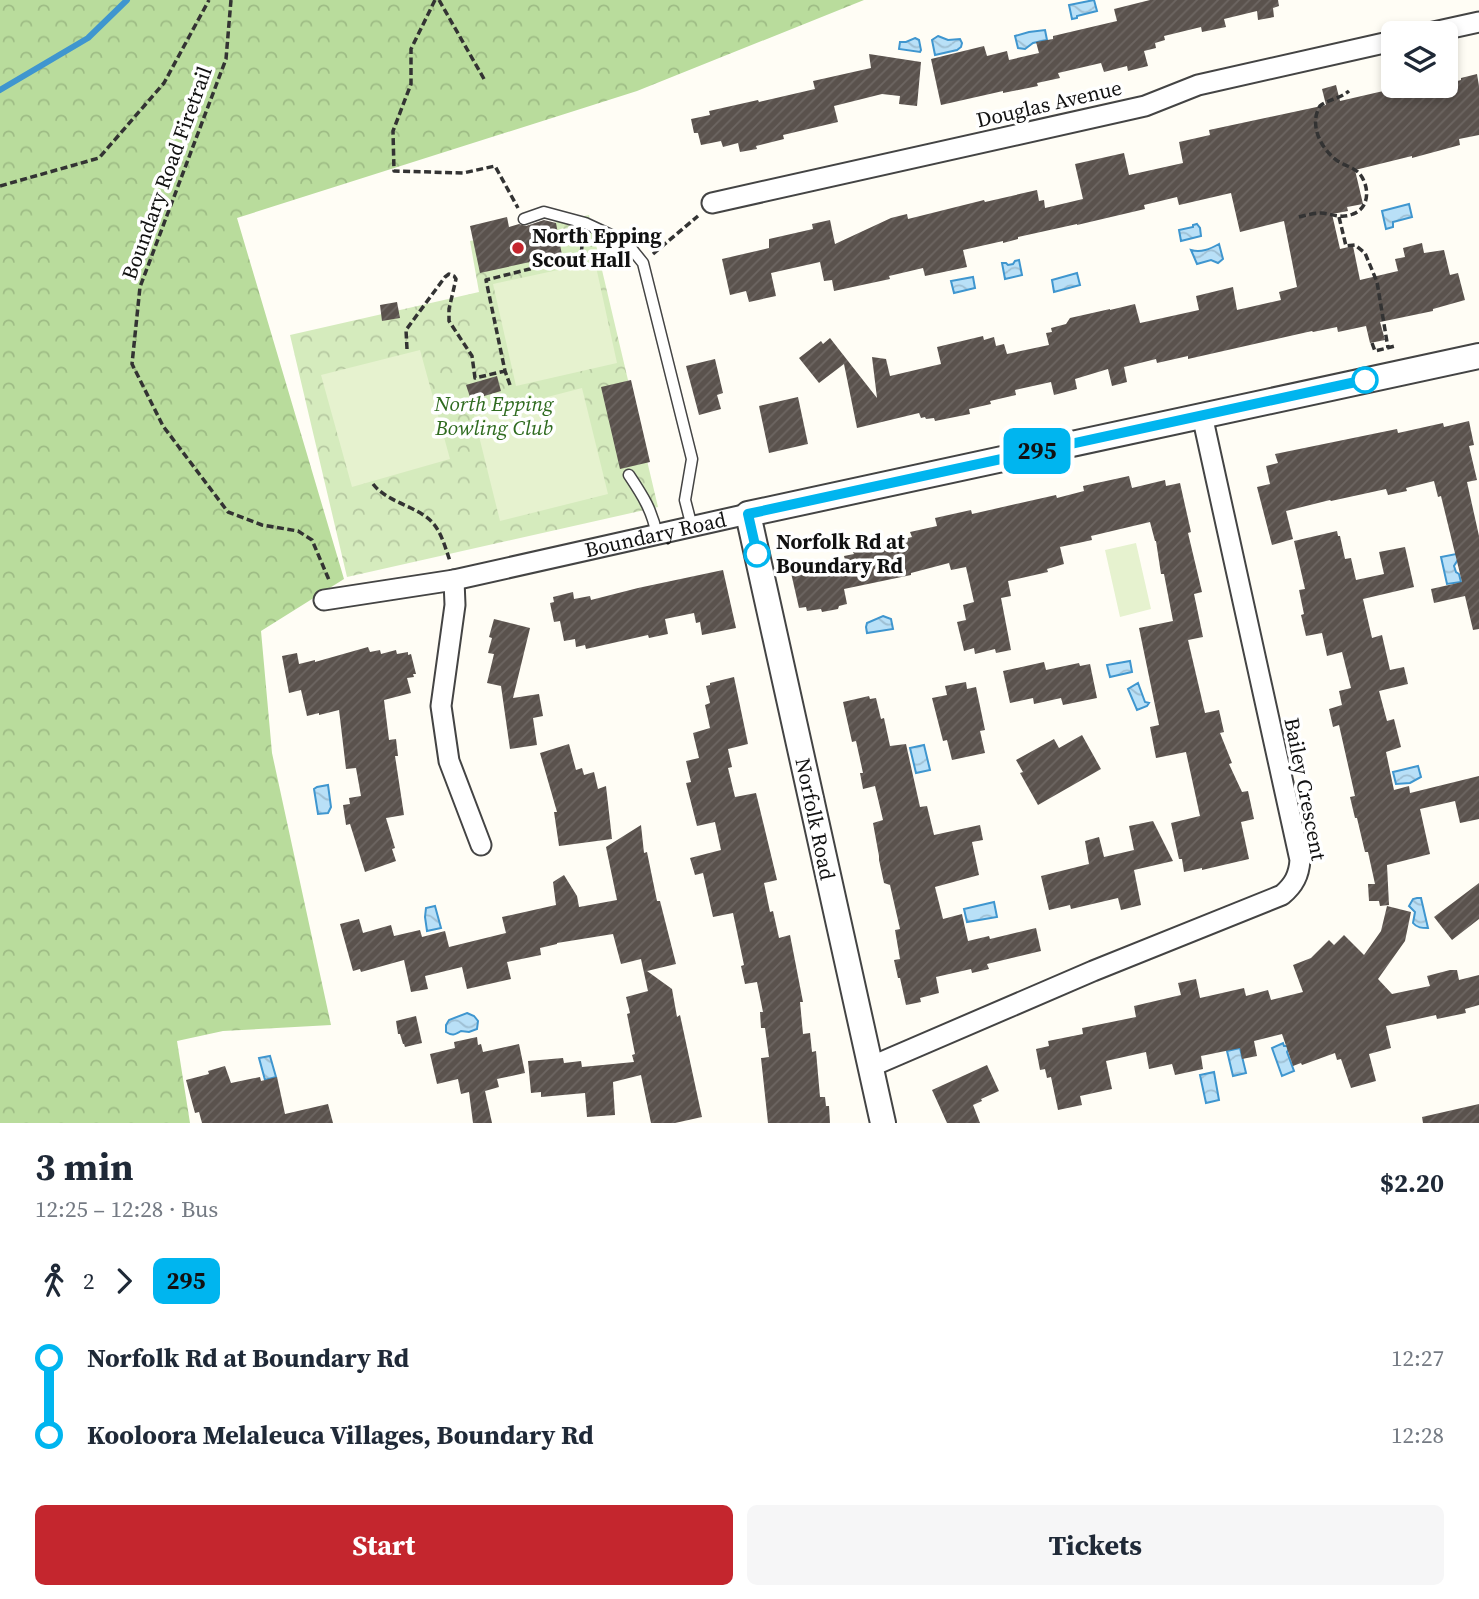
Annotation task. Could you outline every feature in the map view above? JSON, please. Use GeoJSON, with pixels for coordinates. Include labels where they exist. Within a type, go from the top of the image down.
{"type":"FeatureCollection","features":[{"type":"Feature","properties":{"kind":"street"},"geometry":{"type":"LineString","coordinates":[[1458,27],[1479,22]]}},
{"type":"Feature","properties":{"kind":"street","name":"Douglas Avenue"},"geometry":{"type":"LineString","coordinates":[[712,203],[1145,106],[1198,85],[1381,44]]}},
{"type":"Feature","properties":{"kind":"street","name":"Boundary Road"},"geometry":{"type":"LineString","coordinates":[[330,599],[456,579],[1479,356]]}},
{"type":"Feature","properties":{"kind":"street","name":"Bailey Crescent"},"geometry":{"type":"LineString","coordinates":[[870,1067],[1093,971],[1282,895],[1296,880],[1300,860],[1202,415]]}},
{"type":"Feature","properties":{"kind":"street","name":"Norfolk Road"},"geometry":{"type":"LineString","coordinates":[[748,514],[883,1123]]}},
{"type":"Feature","properties":{"kind":"street"},"geometry":{"type":"LineString","coordinates":[[456,579],[441,706],[449,761],[481,845]]}},
{"type":"Feature","properties":{"kind":"lane"},"geometry":{"type":"LineString","coordinates":[[524,219],[544,212],[585,223],[626,242],[643,263],[692,459],[685,500],[692,528]]}},
{"type":"Feature","properties":{"kind":"lane"},"geometry":{"type":"LineString","coordinates":[[629,475],[653,515],[657,535]]}},
{"type":"Feature","properties":{"kind":"path"},"geometry":{"type":"LineString","coordinates":[[0,186],[99,158],[164,83],[209,0]]}},
{"type":"Feature","properties":{"kind":"path","name":"Boundary Road Firetrail"},"geometry":{"type":"LineString","coordinates":[[231,0],[226,59],[140,287],[132,364],[163,426],[228,512],[262,525],[298,531],[312,540],[330,599]]}},
{"type":"Feature","properties":{"kind":"path"},"geometry":{"type":"LineString","coordinates":[[437,0],[484,79]]}},
{"type":"Feature","properties":{"kind":"path"},"geometry":{"type":"LineString","coordinates":[[437,0],[411,49],[411,84],[393,131],[394,171],[463,173],[495,166],[524,219]]}},
{"type":"Feature","properties":{"kind":"path"},"geometry":{"type":"LineString","coordinates":[[1299,217],[1318,213],[1342,217],[1356,214],[1364,207],[1366,188],[1358,173],[1338,162],[1322,144],[1316,129],[1317,111],[1323,103],[1349,91]]}},
{"type":"Feature","properties":{"kind":"path"},"geometry":{"type":"LineString","coordinates":[[643,263],[712,203]]}},
{"type":"Feature","properties":{"kind":"path"},"geometry":{"type":"LineString","coordinates":[[1339,217],[1346,246],[1355,245],[1365,253],[1377,282],[1388,348]]}},
{"type":"Feature","properties":{"kind":"path"},"geometry":{"type":"LineString","coordinates":[[510,385],[486,280],[580,256],[585,223]]}},
{"type":"Feature","properties":{"kind":"path"},"geometry":{"type":"LineString","coordinates":[[407,349],[406,330],[449,274],[456,279],[449,321],[472,356],[475,378],[505,371]]}},
{"type":"Feature","properties":{"kind":"path"},"geometry":{"type":"LineString","coordinates":[[1372,343],[1375,351],[1395,346]]}},
{"type":"Feature","properties":{"kind":"path"},"geometry":{"type":"LineString","coordinates":[[373,484],[379,492],[429,519],[437,528],[456,579]]}},
{"type":"Feature","properties":{"kind":"green space"},"geometry":{"type":"Polygon","coordinates":[[[0,0],[864,0],[637,91],[237,218],[344,579],[261,631],[272,753],[331,1025],[223,1031],[177,1041],[190,1123],[0,1123],[0,0]]]}},
{"type":"Feature","properties":{"kind":"green space","name":"North Epping Bowling Club"},"geometry":{"type":"Polygon","coordinates":[[[589,215],[658,507],[347,577],[290,335],[479,292],[470,241],[589,215]]]}},
{"type":"Feature","properties":{"kind":"green space"},"geometry":{"type":"Polygon","coordinates":[[[595,262],[617,363],[516,386],[493,284],[595,262]]]}},
{"type":"Feature","properties":{"kind":"green space"},"geometry":{"type":"Polygon","coordinates":[[[420,350],[450,459],[352,487],[321,375],[420,350]]]}},
{"type":"Feature","properties":{"kind":"green space"},"geometry":{"type":"Polygon","coordinates":[[[582,388],[608,494],[500,521],[474,416],[582,388]]]}},
{"type":"Feature","properties":{"kind":"green space"},"geometry":{"type":"Polygon","coordinates":[[[1136,543],[1151,609],[1120,617],[1105,550],[1136,543]]]}},
{"type":"Feature","properties":{"kind":"water"},"geometry":{"type":"Polygon","coordinates":[[[1094,0],[1097,11],[1072,19],[1069,5],[1094,0]]]}},
{"type":"Feature","properties":{"kind":"water"},"geometry":{"type":"Polygon","coordinates":[[[1045,30],[1047,40],[1033,43],[1025,49],[1018,48],[1015,36],[1045,30]]]}},
{"type":"Feature","properties":{"kind":"water"},"geometry":{"type":"Polygon","coordinates":[[[938,36],[948,40],[960,39],[961,47],[935,55],[932,40],[938,36]]]}},
{"type":"Feature","properties":{"kind":"water"},"geometry":{"type":"Polygon","coordinates":[[[915,38],[919,40],[920,52],[899,49],[900,42],[915,38]]]}},
{"type":"Feature","properties":{"kind":"water"},"geometry":{"type":"Polygon","coordinates":[[[1409,204],[1412,217],[1393,222],[1393,227],[1386,229],[1382,211],[1409,204]]]}},
{"type":"Feature","properties":{"kind":"water"},"geometry":{"type":"Polygon","coordinates":[[[1197,224],[1201,236],[1181,241],[1179,230],[1197,224]]]}},
{"type":"Feature","properties":{"kind":"water"},"geometry":{"type":"Polygon","coordinates":[[[1219,244],[1223,259],[1218,263],[1211,260],[1197,264],[1191,250],[1205,250],[1219,244]]]}},
{"type":"Feature","properties":{"kind":"water"},"geometry":{"type":"Polygon","coordinates":[[[1019,260],[1022,275],[1005,279],[1002,263],[1008,265],[1019,260]]]}},
{"type":"Feature","properties":{"kind":"water"},"geometry":{"type":"Polygon","coordinates":[[[1077,273],[1080,285],[1054,292],[1052,280],[1077,273]]]}},
{"type":"Feature","properties":{"kind":"water"},"geometry":{"type":"Polygon","coordinates":[[[973,277],[975,288],[954,293],[951,281],[973,277]]]}},
{"type":"Feature","properties":{"kind":"water"},"geometry":{"type":"Polygon","coordinates":[[[1456,554],[1459,558],[1454,566],[1461,582],[1447,584],[1441,557],[1456,554]]]}},
{"type":"Feature","properties":{"kind":"water"},"geometry":{"type":"Polygon","coordinates":[[[883,616],[891,619],[893,629],[867,633],[867,623],[883,616]]]}},
{"type":"Feature","properties":{"kind":"water"},"geometry":{"type":"Polygon","coordinates":[[[1130,661],[1132,672],[1110,677],[1107,665],[1130,661]]]}},
{"type":"Feature","properties":{"kind":"water"},"geometry":{"type":"Polygon","coordinates":[[[1138,683],[1145,702],[1149,703],[1137,710],[1128,689],[1138,683]]]}},
{"type":"Feature","properties":{"kind":"water"},"geometry":{"type":"Polygon","coordinates":[[[924,745],[930,770],[916,773],[910,748],[924,745]]]}},
{"type":"Feature","properties":{"kind":"water"},"geometry":{"type":"Polygon","coordinates":[[[1418,766],[1421,777],[1410,783],[1396,784],[1393,772],[1418,766]]]}},
{"type":"Feature","properties":{"kind":"water"},"geometry":{"type":"Polygon","coordinates":[[[328,785],[331,807],[328,813],[318,814],[314,789],[328,785]]]}},
{"type":"Feature","properties":{"kind":"water"},"geometry":{"type":"Polygon","coordinates":[[[1421,898],[1428,928],[1418,927],[1413,923],[1415,912],[1409,906],[1413,899],[1421,898]]]}},
{"type":"Feature","properties":{"kind":"water"},"geometry":{"type":"Polygon","coordinates":[[[994,902],[997,917],[967,922],[964,909],[994,902]]]}},
{"type":"Feature","properties":{"kind":"water"},"geometry":{"type":"Polygon","coordinates":[[[435,906],[441,928],[427,931],[426,908],[435,906]]]}},
{"type":"Feature","properties":{"kind":"water"},"geometry":{"type":"Polygon","coordinates":[[[467,1013],[478,1021],[477,1029],[454,1034],[446,1032],[449,1020],[467,1013]]]}},
{"type":"Feature","properties":{"kind":"water"},"geometry":{"type":"Polygon","coordinates":[[[1283,1043],[1288,1046],[1287,1052],[1294,1071],[1282,1076],[1272,1048],[1283,1043]]]}},
{"type":"Feature","properties":{"kind":"water"},"geometry":{"type":"Polygon","coordinates":[[[1240,1048],[1246,1073],[1233,1076],[1227,1051],[1240,1048]]]}},
{"type":"Feature","properties":{"kind":"water"},"geometry":{"type":"Polygon","coordinates":[[[270,1056],[276,1077],[265,1080],[259,1058],[270,1056]]]}},
{"type":"Feature","properties":{"kind":"water"},"geometry":{"type":"Polygon","coordinates":[[[1214,1072],[1219,1100],[1206,1103],[1200,1075],[1214,1072]]]}},
{"type":"Feature","properties":{"kind":"building"},"geometry":{"type":"Polygon","coordinates":[[[1150,0],[1278,0],[1279,6],[1273,8],[1274,17],[1258,20],[1257,11],[1224,19],[1226,27],[1202,32],[1201,27],[1164,36],[1165,40],[1155,43],[1156,48],[1144,51],[1148,66],[1128,71],[1127,66],[1104,72],[1101,63],[1058,73],[1060,78],[1037,83],[1038,86],[941,105],[931,59],[984,46],[987,56],[1007,51],[1009,60],[1039,53],[1036,42],[1117,21],[1114,9],[1150,0]]]}},
{"type":"Feature","properties":{"kind":"building"},"geometry":{"type":"Polygon","coordinates":[[[869,54],[921,62],[917,106],[899,104],[900,96],[882,94],[834,106],[838,122],[783,135],[784,139],[740,152],[738,143],[723,147],[721,141],[701,145],[698,133],[694,133],[691,119],[710,115],[709,111],[815,89],[813,81],[871,68],[869,54]]]}},
{"type":"Feature","properties":{"kind":"building"},"geometry":{"type":"Polygon","coordinates":[[[1477,74],[1479,135],[1459,139],[1460,145],[1355,170],[1363,204],[1332,214],[1340,249],[1353,246],[1360,280],[1398,271],[1395,259],[1405,257],[1403,248],[1422,243],[1424,253],[1444,250],[1450,275],[1458,273],[1465,300],[1433,311],[1380,322],[1385,340],[1370,343],[1366,326],[1338,332],[1337,327],[1312,331],[1188,359],[1188,356],[1157,363],[1156,359],[1124,367],[1127,382],[1112,386],[1108,369],[1075,379],[1077,389],[1054,395],[1051,382],[1015,390],[1016,395],[969,409],[970,414],[935,421],[934,418],[921,418],[919,413],[857,428],[844,364],[819,383],[799,358],[821,341],[823,344],[830,338],[877,398],[872,357],[886,359],[890,376],[941,364],[937,347],[983,336],[984,340],[994,337],[996,346],[1004,344],[1007,354],[1049,345],[1046,333],[1052,332],[1051,328],[1066,324],[1070,318],[1135,304],[1140,323],[1199,310],[1196,296],[1233,287],[1237,310],[1281,300],[1279,292],[1297,287],[1284,221],[1240,232],[1231,193],[1179,205],[1177,197],[1144,205],[1145,209],[963,250],[967,267],[925,276],[923,268],[889,276],[890,279],[834,291],[832,280],[824,281],[820,262],[771,273],[776,296],[749,302],[746,291],[730,295],[722,259],[769,248],[769,239],[813,229],[812,224],[830,220],[835,244],[891,218],[907,214],[908,219],[1037,190],[1039,201],[1044,200],[1045,208],[1083,199],[1075,164],[1124,153],[1129,175],[1183,163],[1179,142],[1210,135],[1209,130],[1326,105],[1322,89],[1336,85],[1340,101],[1381,92],[1381,98],[1458,98],[1458,81],[1477,74]]]}},
{"type":"Feature","properties":{"kind":"building","name":"North Epping Scout Hall"},"geometry":{"type":"Polygon","coordinates":[[[507,217],[509,227],[519,224],[526,226],[544,220],[556,223],[562,255],[480,273],[470,226],[507,217]]]}},
{"type":"Feature","properties":{"kind":"building"},"geometry":{"type":"Polygon","coordinates":[[[397,302],[400,318],[382,321],[380,305],[397,302]]]}},
{"type":"Feature","properties":{"kind":"building"},"geometry":{"type":"Polygon","coordinates":[[[715,359],[723,393],[717,395],[721,409],[699,415],[686,366],[715,359]]]}},
{"type":"Feature","properties":{"kind":"building"},"geometry":{"type":"Polygon","coordinates":[[[497,376],[501,391],[471,400],[466,385],[497,376]]]}},
{"type":"Feature","properties":{"kind":"building"},"geometry":{"type":"Polygon","coordinates":[[[631,380],[650,462],[620,469],[601,387],[631,380]]]}},
{"type":"Feature","properties":{"kind":"building"},"geometry":{"type":"Polygon","coordinates":[[[798,397],[808,444],[769,453],[759,406],[798,397]]]}},
{"type":"Feature","properties":{"kind":"building"},"geometry":{"type":"Polygon","coordinates":[[[1469,421],[1474,445],[1469,446],[1477,480],[1467,482],[1479,536],[1479,629],[1473,630],[1465,596],[1434,603],[1431,589],[1462,582],[1441,496],[1438,497],[1434,481],[1388,495],[1386,489],[1286,511],[1293,539],[1272,545],[1257,487],[1270,484],[1266,466],[1278,463],[1275,454],[1397,429],[1398,433],[1443,423],[1444,427],[1469,421]]]}},
{"type":"Feature","properties":{"kind":"building"},"geometry":{"type":"Polygon","coordinates":[[[1129,476],[1132,488],[1165,480],[1166,486],[1180,483],[1202,592],[1194,594],[1203,637],[1188,640],[1205,713],[1219,710],[1224,732],[1220,733],[1232,763],[1229,764],[1242,792],[1248,791],[1254,819],[1241,822],[1249,859],[1184,872],[1182,859],[1179,859],[1171,823],[1200,816],[1186,752],[1156,758],[1150,727],[1159,725],[1139,628],[1173,621],[1150,522],[1091,536],[1092,540],[1060,547],[1064,564],[1047,569],[1048,572],[1008,581],[1011,596],[1001,598],[1011,650],[996,653],[995,649],[975,654],[974,648],[964,651],[957,622],[966,620],[963,605],[974,602],[966,567],[951,570],[949,563],[911,575],[844,589],[847,604],[839,606],[838,609],[822,612],[821,609],[807,611],[806,607],[799,608],[789,564],[807,559],[810,576],[847,568],[844,556],[912,537],[910,532],[937,526],[935,518],[971,510],[972,514],[1056,495],[1057,498],[1084,491],[1083,486],[1129,476]]]}},
{"type":"Feature","properties":{"kind":"building"},"geometry":{"type":"Polygon","coordinates":[[[1337,531],[1345,559],[1351,558],[1356,580],[1384,574],[1379,552],[1405,547],[1414,587],[1363,599],[1372,638],[1382,635],[1390,670],[1404,667],[1408,684],[1379,691],[1387,721],[1394,719],[1401,747],[1386,752],[1394,790],[1409,786],[1410,793],[1479,776],[1479,819],[1460,823],[1455,801],[1420,809],[1430,854],[1387,865],[1389,905],[1380,906],[1379,901],[1369,901],[1368,884],[1375,884],[1368,852],[1365,852],[1350,797],[1355,796],[1339,725],[1333,727],[1329,709],[1342,705],[1339,691],[1351,688],[1342,652],[1327,656],[1322,633],[1306,636],[1301,615],[1304,614],[1299,590],[1305,589],[1294,541],[1337,531]]]}},
{"type":"Feature","properties":{"kind":"building"},"geometry":{"type":"Polygon","coordinates":[[[723,570],[736,628],[702,635],[700,622],[696,623],[694,613],[665,619],[668,634],[649,638],[648,635],[586,649],[585,645],[576,647],[575,639],[564,641],[560,621],[554,622],[550,603],[554,602],[553,597],[573,592],[574,599],[590,596],[591,600],[723,570]]]}},
{"type":"Feature","properties":{"kind":"building"},"geometry":{"type":"Polygon","coordinates":[[[494,619],[530,628],[513,698],[539,694],[543,716],[533,718],[537,745],[510,749],[501,686],[487,683],[494,654],[488,653],[494,619]]]}},
{"type":"Feature","properties":{"kind":"building"},"geometry":{"type":"Polygon","coordinates":[[[368,647],[370,652],[380,650],[381,654],[396,650],[397,654],[408,652],[408,655],[411,654],[416,674],[407,678],[411,693],[384,700],[389,740],[396,739],[398,756],[395,756],[404,815],[386,818],[396,861],[365,872],[350,824],[346,825],[343,805],[350,804],[349,798],[361,796],[356,768],[346,769],[339,710],[307,716],[301,690],[289,693],[282,656],[297,653],[299,664],[368,647]]]}},
{"type":"Feature","properties":{"kind":"building"},"geometry":{"type":"Polygon","coordinates":[[[1044,662],[1046,670],[1079,663],[1080,666],[1090,664],[1097,698],[1063,705],[1061,698],[1034,704],[1033,698],[1010,703],[1003,671],[1044,662]]]}},
{"type":"Feature","properties":{"kind":"building"},"geometry":{"type":"Polygon","coordinates":[[[734,677],[748,744],[728,749],[732,767],[728,768],[735,797],[756,793],[777,880],[764,883],[770,912],[773,911],[779,938],[790,935],[803,1002],[800,1002],[803,1034],[810,1033],[812,1052],[816,1051],[820,1097],[825,1097],[826,1106],[829,1106],[830,1123],[768,1123],[761,1058],[769,1057],[765,1028],[761,1028],[760,1012],[763,1012],[757,982],[745,984],[741,966],[744,965],[733,913],[713,917],[703,873],[695,875],[690,858],[721,850],[715,822],[697,826],[686,783],[691,782],[686,761],[699,758],[693,733],[710,728],[705,705],[710,703],[706,686],[734,677]]]}},
{"type":"Feature","properties":{"kind":"building"},"geometry":{"type":"Polygon","coordinates":[[[966,682],[967,689],[976,687],[985,730],[980,731],[985,753],[952,760],[947,740],[943,741],[932,698],[947,695],[945,686],[966,682]]]}},
{"type":"Feature","properties":{"kind":"building"},"geometry":{"type":"Polygon","coordinates":[[[869,696],[870,699],[876,698],[890,746],[906,744],[920,807],[927,806],[934,835],[980,825],[983,840],[972,842],[979,875],[935,887],[943,919],[962,914],[968,941],[989,936],[990,939],[1036,928],[1041,951],[987,964],[989,969],[972,973],[971,969],[936,977],[939,993],[920,998],[921,1002],[906,1005],[894,960],[900,959],[895,930],[900,929],[890,885],[884,883],[873,823],[883,820],[875,786],[863,789],[860,773],[863,773],[856,741],[852,742],[843,702],[869,696]]]}},
{"type":"Feature","properties":{"kind":"building"},"geometry":{"type":"Polygon","coordinates":[[[1082,735],[1101,769],[1038,805],[1020,773],[1023,772],[1016,760],[1054,739],[1059,748],[1082,735]]]}},
{"type":"Feature","properties":{"kind":"building"},"geometry":{"type":"Polygon","coordinates":[[[569,744],[576,770],[582,768],[584,775],[594,772],[598,789],[606,786],[612,839],[559,846],[554,812],[557,812],[540,753],[569,744]]]}},
{"type":"Feature","properties":{"kind":"building"},"geometry":{"type":"Polygon","coordinates":[[[1153,821],[1173,861],[1134,870],[1141,905],[1121,910],[1118,898],[1071,909],[1070,905],[1049,910],[1041,876],[1089,864],[1085,841],[1099,837],[1104,857],[1134,850],[1129,826],[1153,821]]]}},
{"type":"Feature","properties":{"kind":"building"},"geometry":{"type":"Polygon","coordinates":[[[641,825],[644,853],[647,852],[657,901],[660,901],[676,964],[647,971],[672,989],[702,1117],[675,1123],[651,1123],[641,1075],[613,1082],[615,1115],[587,1117],[585,1093],[541,1097],[541,1092],[531,1093],[528,1061],[563,1058],[564,1063],[581,1061],[582,1067],[634,1062],[626,997],[648,991],[641,959],[621,964],[613,934],[540,948],[541,955],[507,962],[511,979],[467,989],[462,967],[425,976],[428,989],[411,992],[404,960],[361,972],[360,969],[353,971],[340,924],[359,919],[363,933],[391,925],[394,936],[420,930],[422,937],[445,931],[449,947],[506,933],[502,917],[556,905],[553,882],[564,875],[577,896],[579,907],[617,900],[606,847],[641,825]]]}},
{"type":"Feature","properties":{"kind":"building"},"geometry":{"type":"Polygon","coordinates":[[[1479,883],[1479,919],[1452,940],[1434,917],[1479,883]]]}},
{"type":"Feature","properties":{"kind":"building"},"geometry":{"type":"Polygon","coordinates":[[[1387,906],[1411,912],[1405,941],[1378,979],[1392,994],[1430,986],[1427,976],[1450,970],[1457,970],[1459,980],[1479,975],[1479,1005],[1465,1009],[1466,1013],[1437,1019],[1436,1015],[1386,1026],[1391,1048],[1369,1054],[1376,1081],[1351,1088],[1341,1059],[1337,1060],[1335,1053],[1293,1066],[1282,1034],[1254,1041],[1257,1056],[1242,1059],[1240,1048],[1201,1056],[1203,1069],[1175,1075],[1172,1064],[1149,1069],[1146,1052],[1106,1061],[1112,1089],[1080,1096],[1082,1105],[1058,1110],[1051,1077],[1047,1078],[1045,1069],[1040,1070],[1036,1049],[1049,1046],[1048,1041],[1083,1034],[1082,1028],[1136,1017],[1134,1006],[1181,995],[1178,983],[1196,979],[1200,998],[1244,988],[1246,996],[1268,990],[1271,1000],[1303,992],[1293,965],[1311,958],[1329,940],[1334,945],[1344,935],[1364,955],[1381,931],[1387,906]]]}},
{"type":"Feature","properties":{"kind":"building"},"geometry":{"type":"Polygon","coordinates":[[[416,1016],[422,1043],[405,1047],[398,1034],[396,1021],[416,1016]]]}},
{"type":"Feature","properties":{"kind":"building"},"geometry":{"type":"Polygon","coordinates":[[[477,1037],[483,1052],[519,1044],[525,1073],[497,1079],[499,1087],[485,1091],[492,1123],[473,1123],[469,1092],[461,1094],[458,1079],[437,1084],[430,1054],[455,1048],[454,1042],[477,1037]]]}},
{"type":"Feature","properties":{"kind":"building"},"geometry":{"type":"Polygon","coordinates":[[[987,1065],[999,1091],[973,1105],[980,1123],[947,1123],[932,1090],[987,1065]]]}},
{"type":"Feature","properties":{"kind":"building"},"geometry":{"type":"Polygon","coordinates":[[[225,1066],[231,1083],[260,1077],[261,1081],[277,1077],[285,1114],[328,1104],[333,1123],[202,1123],[199,1112],[195,1113],[186,1080],[209,1074],[208,1071],[225,1066]]]}},
{"type":"Feature","properties":{"kind":"building"},"geometry":{"type":"Polygon","coordinates":[[[1479,1104],[1479,1123],[1423,1123],[1422,1117],[1479,1104]]]}},
{"type":"Feature","properties":{"kind":"waterway"},"geometry":{"type":"LineString","coordinates":[[0,90],[88,38],[127,0]]}},
{"type":"Feature","properties":{"kind":"bus line","name":"295"},"geometry":{"type":"LineString","coordinates":[[757,554],[748,514],[1365,380]]}},
{"type":"Feature","properties":{"kind":"place","name":"North Epping Scout Hall"},"geometry":{"type":"Point","coordinates":[518,248]}},
{"type":"Feature","properties":{"kind":"place","name":"Norfolk Rd at Boundary Rd"},"geometry":{"type":"Point","coordinates":[757,554]}}]}
